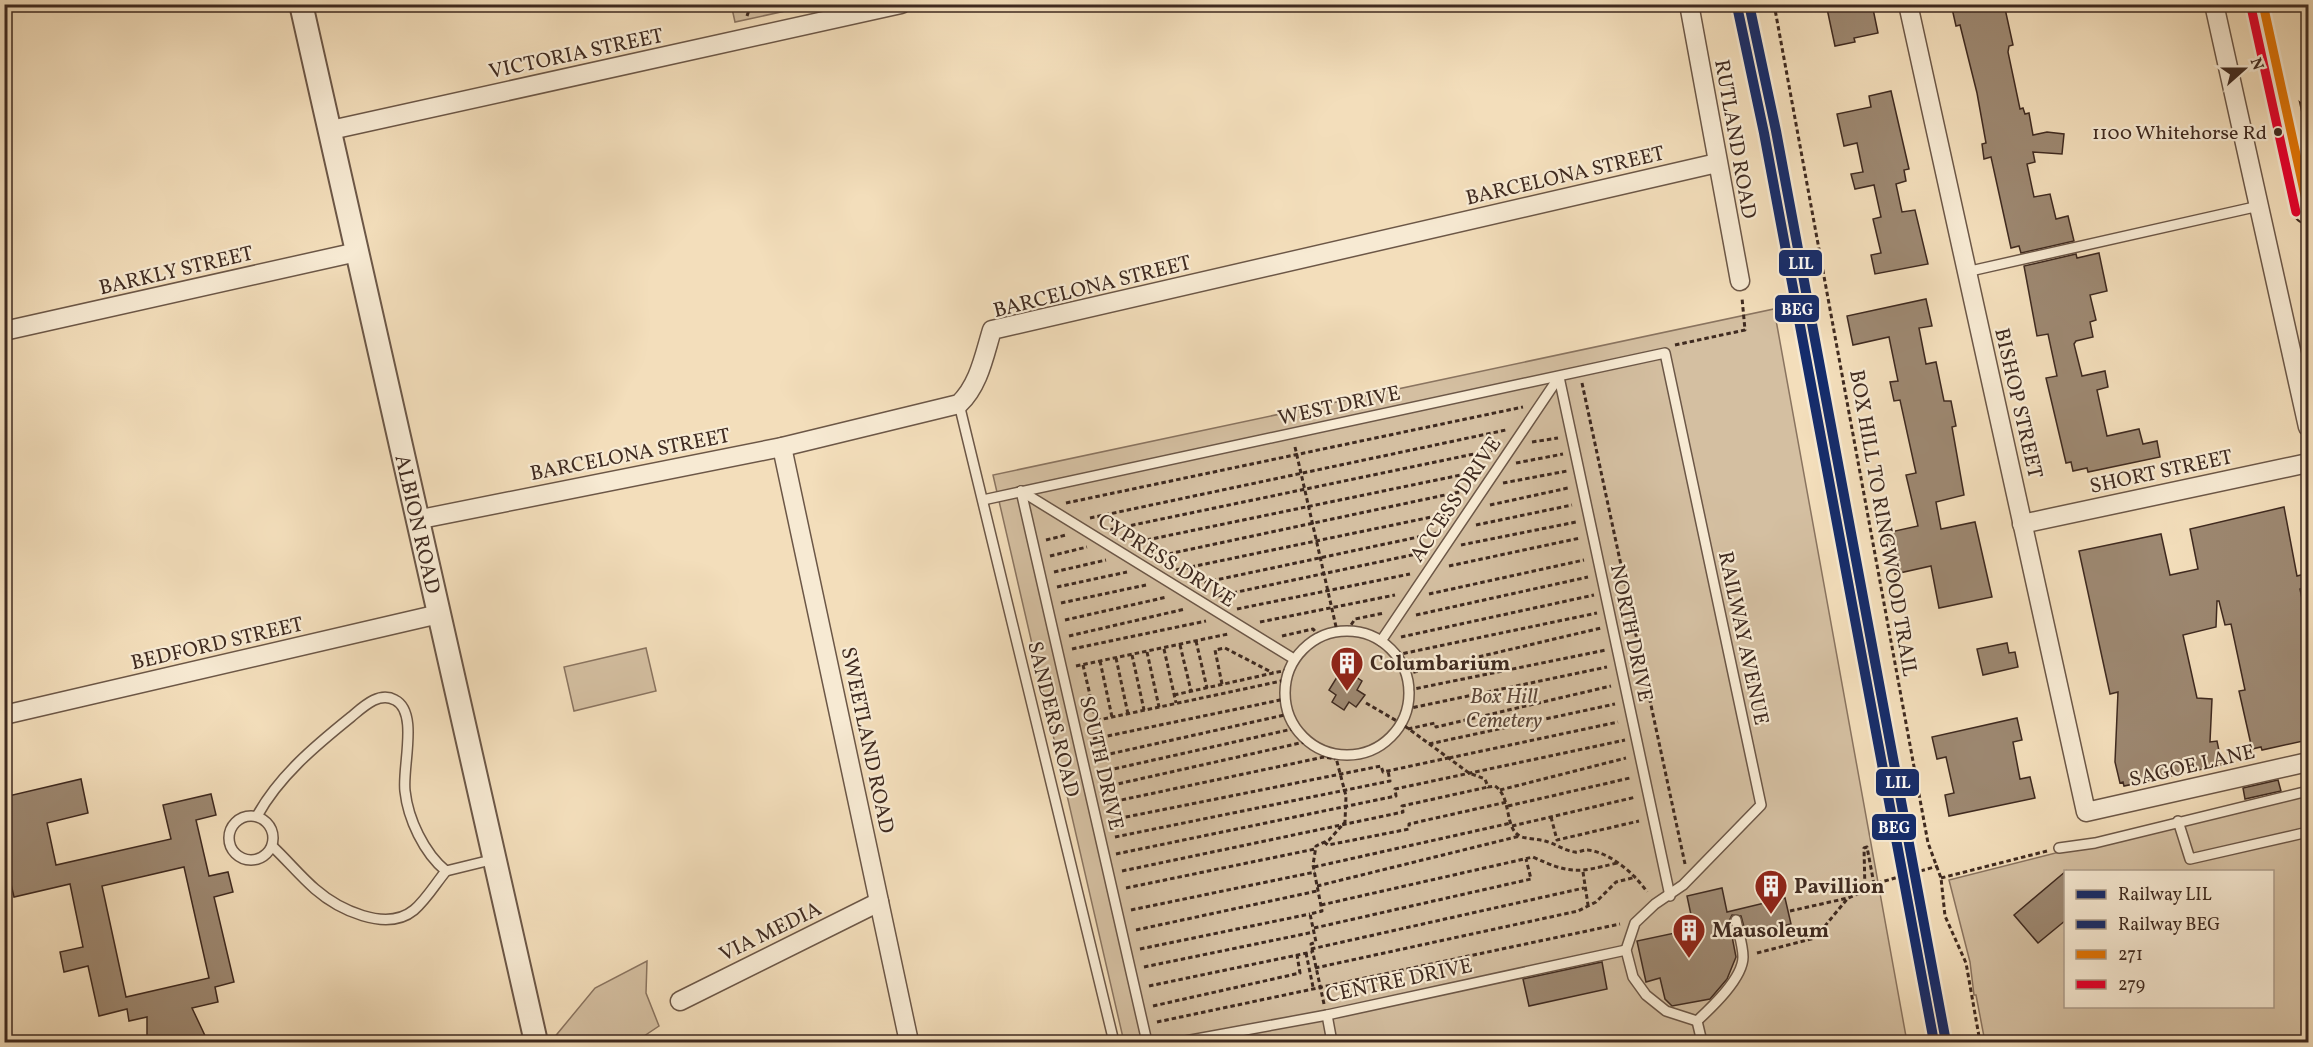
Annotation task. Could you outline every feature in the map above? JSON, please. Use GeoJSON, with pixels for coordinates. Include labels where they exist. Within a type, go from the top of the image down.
{"type":"FeatureCollection","features":[{"type":"Feature","properties":{"kind":"main road"},"geometry":{"type":"LineString","coordinates":[[2263,4],[2308,209]]}},
{"type":"Feature","properties":{"kind":"main road"},"geometry":{"type":"LineString","coordinates":[[2289,4],[2308,90]]}},
{"type":"Feature","properties":{"kind":"street","name":"ALBION ROAD"},"geometry":{"type":"LineString","coordinates":[[301,4],[536,1042]]}},
{"type":"Feature","properties":{"kind":"street","name":"VICTORIA STREET"},"geometry":{"type":"LineString","coordinates":[[331,130],[901,4]]}},
{"type":"Feature","properties":{"kind":"street","name":"RUTLAND ROAD"},"geometry":{"type":"LineString","coordinates":[[1689,4],[1740,281]]}},
{"type":"Feature","properties":{"kind":"street","name":"BISHOP STREET"},"geometry":{"type":"LineString","coordinates":[[1908,4],[2086,812]]}},
{"type":"Feature","properties":{"kind":"street"},"geometry":{"type":"LineString","coordinates":[[2214,4],[2308,427]]}},
{"type":"Feature","properties":{"kind":"street","name":"BARCELONA STREET"},"geometry":{"type":"LineString","coordinates":[[416,520],[782,447],[958,404],[969,394],[975,383],[992,330],[1717,163]]}},
{"type":"Feature","properties":{"kind":"street","name":"BARKLY STREET"},"geometry":{"type":"LineString","coordinates":[[4,331],[357,252]]}},
{"type":"Feature","properties":{"kind":"street","name":"SWEETLAND ROAD"},"geometry":{"type":"LineString","coordinates":[[782,447],[909,1042]]}},
{"type":"Feature","properties":{"kind":"street","name":"SHORT STREET"},"geometry":{"type":"LineString","coordinates":[[2022,524],[2308,463]]}},
{"type":"Feature","properties":{"kind":"street","name":"BEDFORD STREET"},"geometry":{"type":"LineString","coordinates":[[4,715],[439,614]]}},
{"type":"Feature","properties":{"kind":"street","name":"SAGOE LANE"},"geometry":{"type":"LineString","coordinates":[[2086,812],[2308,762]]}},
{"type":"Feature","properties":{"kind":"street","name":"VIA MEDIA"},"geometry":{"type":"LineString","coordinates":[[680,1001],[879,902]]}},
{"type":"Feature","properties":{"kind":"lane"},"geometry":{"type":"LineString","coordinates":[[1966,272],[2259,206]]}},
{"type":"Feature","properties":{"kind":"lane","name":"WEST DRIVE"},"geometry":{"type":"LineString","coordinates":[[983,500],[1665,353]]}},
{"type":"Feature","properties":{"kind":"lane","name":"RAILWAY AVENUE"},"geometry":{"type":"LineString","coordinates":[[1635,923],[1655,904],[1670,896],[1761,805],[1665,353]]}},
{"type":"Feature","properties":{"kind":"lane","name":"ACCESS DRIVE"},"geometry":{"type":"LineString","coordinates":[[1381,641],[1559,377]]}},
{"type":"Feature","properties":{"kind":"lane","name":"NORTH DRIVE"},"geometry":{"type":"LineString","coordinates":[[1559,377],[1670,896]]}},
{"type":"Feature","properties":{"kind":"lane","name":"SANDERS ROAD"},"geometry":{"type":"LineString","coordinates":[[958,404],[1114,1042]]}},
{"type":"Feature","properties":{"kind":"lane","name":"CYPRESS DRIVE"},"geometry":{"type":"LineString","coordinates":[[1021,492],[1294,659]]}},
{"type":"Feature","properties":{"kind":"lane","name":"SOUTH DRIVE"},"geometry":{"type":"LineString","coordinates":[[1021,492],[1147,1042]]}},
{"type":"Feature","properties":{"kind":"lane"},"geometry":{"type":"LineString","coordinates":[[1337,631],[1347,631],[1364,632],[1381,641],[1396,655],[1406,674],[1409,690],[1405,726],[1381,745],[1366,752],[1335,757],[1309,741],[1297,728],[1289,714],[1285,699],[1286,680],[1294,659],[1307,644],[1320,636],[1337,631]]}},
{"type":"Feature","properties":{"kind":"lane"},"geometry":{"type":"LineString","coordinates":[[257,816],[269,794],[330,734],[368,704],[379,698],[392,698],[402,704],[407,716],[404,789],[408,807],[434,860],[446,871]]}},
{"type":"Feature","properties":{"kind":"lane"},"geometry":{"type":"LineString","coordinates":[[2059,848],[2095,843],[2308,791]]}},
{"type":"Feature","properties":{"kind":"lane"},"geometry":{"type":"LineString","coordinates":[[257,816],[269,824],[273,838],[272,846],[268,852],[255,860],[241,858],[231,848],[229,833],[231,826],[242,817],[257,816]]}},
{"type":"Feature","properties":{"kind":"lane"},"geometry":{"type":"LineString","coordinates":[[2178,821],[2190,859],[2308,832]]}},
{"type":"Feature","properties":{"kind":"lane"},"geometry":{"type":"LineString","coordinates":[[272,846],[315,890],[337,904],[380,919],[397,918],[412,912],[446,871],[495,859]]}},
{"type":"Feature","properties":{"kind":"lane"},"geometry":{"type":"LineString","coordinates":[[1697,1021],[1718,1002],[1741,968],[1743,956],[1736,920]]}},
{"type":"Feature","properties":{"kind":"lane"},"geometry":{"type":"LineString","coordinates":[[1635,923],[1626,950],[1633,977],[1646,995],[1666,1011],[1697,1021]]}},
{"type":"Feature","properties":{"kind":"lane","name":"CENTRE DRIVE"},"geometry":{"type":"LineString","coordinates":[[1180,1042],[1327,1015],[1626,950]]}},
{"type":"Feature","properties":{"kind":"lane"},"geometry":{"type":"LineString","coordinates":[[1327,1015],[1332,1042]]}},
{"type":"Feature","properties":{"kind":"lane"},"geometry":{"type":"LineString","coordinates":[[1697,1021],[1702,1042]]}},
{"type":"Feature","properties":{"kind":"path"},"geometry":{"type":"LineString","coordinates":[[747,16],[752,4]]}},
{"type":"Feature","properties":{"kind":"path","name":"BOX HILL TO RINGWOOD TRAIL"},"geometry":{"type":"LineString","coordinates":[[1774,4],[1928,843],[1941,878],[1945,916],[1966,963],[1980,1042]]}},
{"type":"Feature","properties":{"kind":"path"},"geometry":{"type":"LineString","coordinates":[[1665,353],[1673,345],[1745,330],[1740,281]]}},
{"type":"Feature","properties":{"kind":"path"},"geometry":{"type":"LineString","coordinates":[[1580,372],[1688,879]]}},
{"type":"Feature","properties":{"kind":"path"},"geometry":{"type":"LineString","coordinates":[[1046,507],[1542,403]]}},
{"type":"Feature","properties":{"kind":"path"},"geometry":{"type":"LineString","coordinates":[[1070,522],[1527,425]]}},
{"type":"Feature","properties":{"kind":"path"},"geometry":{"type":"LineString","coordinates":[[1292,433],[1337,631]]}},
{"type":"Feature","properties":{"kind":"path"},"geometry":{"type":"LineString","coordinates":[[1033,543],[1571,435]]}},
{"type":"Feature","properties":{"kind":"path"},"geometry":{"type":"LineString","coordinates":[[1037,559],[1308,507],[1575,452]]}},
{"type":"Feature","properties":{"kind":"path"},"geometry":{"type":"LineString","coordinates":[[1134,561],[1578,469]]}},
{"type":"Feature","properties":{"kind":"path"},"geometry":{"type":"LineString","coordinates":[[1156,574],[1582,485]]}},
{"type":"Feature","properties":{"kind":"path"},"geometry":{"type":"LineString","coordinates":[[1051,623],[1320,557],[1585,502]]}},
{"type":"Feature","properties":{"kind":"path"},"geometry":{"type":"LineString","coordinates":[[1055,639],[1323,573],[1589,519]]}},
{"type":"Feature","properties":{"kind":"path"},"geometry":{"type":"LineString","coordinates":[[1058,652],[1327,590],[1429,571],[1592,535]]}},
{"type":"Feature","properties":{"kind":"path"},"geometry":{"type":"LineString","coordinates":[[1040,575],[1124,555]]}},
{"type":"Feature","properties":{"kind":"path"},"geometry":{"type":"LineString","coordinates":[[1062,669],[1164,649],[1330,607],[1412,595],[1597,558]]}},
{"type":"Feature","properties":{"kind":"path"},"geometry":{"type":"LineString","coordinates":[[1044,590],[1145,568]]}},
{"type":"Feature","properties":{"kind":"path"},"geometry":{"type":"LineString","coordinates":[[1396,619],[1601,575]]}},
{"type":"Feature","properties":{"kind":"path"},"geometry":{"type":"LineString","coordinates":[[1048,606],[1166,581]]}},
{"type":"Feature","properties":{"kind":"path"},"geometry":{"type":"LineString","coordinates":[[1381,641],[1604,593]]}},
{"type":"Feature","properties":{"kind":"path"},"geometry":{"type":"LineString","coordinates":[[1347,631],[1355,619],[1402,610]]}},
{"type":"Feature","properties":{"kind":"path"},"geometry":{"type":"LineString","coordinates":[[1396,655],[1608,610]]}},
{"type":"Feature","properties":{"kind":"path"},"geometry":{"type":"LineString","coordinates":[[1406,674],[1611,625]]}},
{"type":"Feature","properties":{"kind":"path"},"geometry":{"type":"LineString","coordinates":[[1262,640],[1312,629],[1320,636]]}},
{"type":"Feature","properties":{"kind":"path"},"geometry":{"type":"LineString","coordinates":[[1196,641],[1207,688]]}},
{"type":"Feature","properties":{"kind":"path"},"geometry":{"type":"LineString","coordinates":[[1180,645],[1191,691]]}},
{"type":"Feature","properties":{"kind":"path"},"geometry":{"type":"LineString","coordinates":[[1222,684],[1215,650],[1225,648],[1273,673]]}},
{"type":"Feature","properties":{"kind":"path"},"geometry":{"type":"LineString","coordinates":[[1409,690],[1616,648]]}},
{"type":"Feature","properties":{"kind":"path"},"geometry":{"type":"LineString","coordinates":[[1164,649],[1176,703]]}},
{"type":"Feature","properties":{"kind":"path"},"geometry":{"type":"LineString","coordinates":[[1147,652],[1159,707]]}},
{"type":"Feature","properties":{"kind":"path"},"geometry":{"type":"LineString","coordinates":[[1132,655],[1144,710]]}},
{"type":"Feature","properties":{"kind":"path"},"geometry":{"type":"LineString","coordinates":[[1116,658],[1128,714]]}},
{"type":"Feature","properties":{"kind":"path"},"geometry":{"type":"LineString","coordinates":[[1100,661],[1112,717]]}},
{"type":"Feature","properties":{"kind":"path"},"geometry":{"type":"LineString","coordinates":[[1083,664],[1096,721]]}},
{"type":"Feature","properties":{"kind":"path"},"geometry":{"type":"LineString","coordinates":[[1406,709],[1620,665]]}},
{"type":"Feature","properties":{"kind":"path"},"geometry":{"type":"LineString","coordinates":[[1174,695],[1290,669]]}},
{"type":"Feature","properties":{"kind":"path"},"geometry":{"type":"LineString","coordinates":[[1075,725],[1286,680]]}},
{"type":"Feature","properties":{"kind":"path"},"geometry":{"type":"LineString","coordinates":[[1405,726],[1435,723],[1436,727],[1623,683]]}},
{"type":"Feature","properties":{"kind":"path"},"geometry":{"type":"LineString","coordinates":[[1079,742],[1285,699]]}},
{"type":"Feature","properties":{"kind":"path"},"geometry":{"type":"LineString","coordinates":[[1429,744],[1628,701]]}},
{"type":"Feature","properties":{"kind":"path"},"geometry":{"type":"LineString","coordinates":[[1366,704],[1405,726],[1469,773],[1485,779],[1488,787]]}},
{"type":"Feature","properties":{"kind":"path"},"geometry":{"type":"LineString","coordinates":[[1083,760],[1289,714]]}},
{"type":"Feature","properties":{"kind":"path"},"geometry":{"type":"LineString","coordinates":[[1097,823],[1381,766],[1383,772],[1632,719]]}},
{"type":"Feature","properties":{"kind":"path"},"geometry":{"type":"LineString","coordinates":[[1086,774],[1297,728]]}},
{"type":"Feature","properties":{"kind":"path"},"geometry":{"type":"LineString","coordinates":[[1105,856],[1347,808],[1396,796],[1395,789],[1635,738]]}},
{"type":"Feature","properties":{"kind":"path"},"geometry":{"type":"LineString","coordinates":[[1090,790],[1309,741]]}},
{"type":"Feature","properties":{"kind":"path"},"geometry":{"type":"LineString","coordinates":[[1500,789],[1639,755]]}},
{"type":"Feature","properties":{"kind":"path"},"geometry":{"type":"LineString","coordinates":[[1094,806],[1324,757],[1335,757],[1341,775],[1347,808],[1344,824],[1316,849],[1113,890]]}},
{"type":"Feature","properties":{"kind":"path"},"geometry":{"type":"LineString","coordinates":[[1101,839],[1390,781],[1388,771]]}},
{"type":"Feature","properties":{"kind":"path"},"geometry":{"type":"LineString","coordinates":[[1324,842],[1328,845],[1409,829],[1409,824],[1643,775]]}},
{"type":"Feature","properties":{"kind":"path"},"geometry":{"type":"LineString","coordinates":[[1109,873],[1403,812],[1402,806],[1495,786],[1500,789],[1508,804],[1511,824],[1520,836]]}},
{"type":"Feature","properties":{"kind":"path"},"geometry":{"type":"LineString","coordinates":[[1314,868],[1648,794]]}},
{"type":"Feature","properties":{"kind":"path"},"geometry":{"type":"LineString","coordinates":[[1551,817],[1557,840],[1653,818]]}},
{"type":"Feature","properties":{"kind":"path"},"geometry":{"type":"LineString","coordinates":[[1122,933],[1317,888],[1520,836],[1546,841],[1575,853],[1587,849],[1617,863],[1636,877],[1655,904]]}},
{"type":"Feature","properties":{"kind":"path"},"geometry":{"type":"LineString","coordinates":[[1790,912],[1848,898],[1865,891],[1864,848],[1867,847],[1874,884],[1938,866]]}},
{"type":"Feature","properties":{"kind":"path"},"geometry":{"type":"LineString","coordinates":[[1941,878],[2059,848]]}},
{"type":"Feature","properties":{"kind":"path"},"geometry":{"type":"LineString","coordinates":[[1126,951],[1322,911],[1314,868],[1316,849]]}},
{"type":"Feature","properties":{"kind":"path"},"geometry":{"type":"LineString","coordinates":[[1321,905],[1533,857],[1562,870],[1583,872],[1617,863]]}},
{"type":"Feature","properties":{"kind":"path"},"geometry":{"type":"LineString","coordinates":[[1131,970],[1531,879],[1526,858]]}},
{"type":"Feature","properties":{"kind":"path"},"geometry":{"type":"LineString","coordinates":[[1583,872],[1588,906]]}},
{"type":"Feature","properties":{"kind":"path"},"geometry":{"type":"LineString","coordinates":[[1118,912],[1315,873]]}},
{"type":"Feature","properties":{"kind":"path"},"geometry":{"type":"LineString","coordinates":[[1316,968],[1578,911],[1588,906],[1616,882],[1636,877]]}},
{"type":"Feature","properties":{"kind":"path"},"geometry":{"type":"LineString","coordinates":[[1135,989],[1306,953],[1584,888]]}},
{"type":"Feature","properties":{"kind":"path"},"geometry":{"type":"LineString","coordinates":[[1743,956],[1815,938],[1848,898]]}},
{"type":"Feature","properties":{"kind":"path"},"geometry":{"type":"LineString","coordinates":[[1310,914],[1316,942],[1311,944],[1312,950],[1327,1015]]}},
{"type":"Feature","properties":{"kind":"path"},"geometry":{"type":"LineString","coordinates":[[1143,1024],[1632,921],[1635,923]]}},
{"type":"Feature","properties":{"kind":"path"},"geometry":{"type":"LineString","coordinates":[[1306,953],[1314,987]]}},
{"type":"Feature","properties":{"kind":"path"},"geometry":{"type":"LineString","coordinates":[[1140,1009],[1300,973],[1297,955]]}},
{"type":"Feature","properties":{"kind":"green space"},"geometry":{"type":"Polygon","coordinates":[[[731,4],[813,4],[813,5],[735,22],[731,4]]]}},
{"type":"Feature","properties":{"kind":"green space","name":"Box Hill Cemetery"},"geometry":{"type":"Polygon","coordinates":[[[1774,309],[1907,1042],[1124,1042],[993,475],[1774,309]]]}},
{"type":"Feature","properties":{"kind":"green space"},"geometry":{"type":"Polygon","coordinates":[[[646,648],[656,691],[574,711],[564,667],[646,648]]]}},
{"type":"Feature","properties":{"kind":"green space"},"geometry":{"type":"Polygon","coordinates":[[[2308,795],[2308,1042],[1985,1042],[1976,995],[1974,995],[1970,962],[1949,880],[2095,843],[2308,795]]]}},
{"type":"Feature","properties":{"kind":"green space"},"geometry":{"type":"Polygon","coordinates":[[[647,961],[646,993],[659,1026],[635,1042],[554,1042],[553,1039],[595,988],[647,961]]]}},
{"type":"Feature","properties":{"kind":"building"},"geometry":{"type":"Polygon","coordinates":[[[1826,4],[1872,4],[1878,33],[1854,38],[1855,42],[1835,46],[1826,4]]]}},
{"type":"Feature","properties":{"kind":"building"},"geometry":{"type":"Polygon","coordinates":[[[1951,4],[2004,4],[2013,45],[2009,46],[2008,52],[2020,109],[2023,108],[2025,114],[2029,113],[2033,135],[2047,132],[2064,134],[2062,154],[2033,152],[2035,162],[2027,164],[2034,197],[2050,194],[2056,219],[2068,216],[2074,241],[2021,253],[2019,246],[2011,248],[1991,157],[1984,159],[1982,144],[1986,143],[1977,93],[1960,25],[1956,26],[1951,4]]]}},
{"type":"Feature","properties":{"kind":"building"},"geometry":{"type":"Polygon","coordinates":[[[1891,91],[1909,169],[1904,170],[1906,181],[1896,184],[1902,212],[1915,210],[1928,264],[1875,274],[1871,255],[1881,253],[1873,219],[1881,217],[1874,185],[1855,189],[1851,174],[1863,172],[1857,143],[1844,146],[1837,114],[1871,107],[1869,96],[1891,91]]]}},
{"type":"Feature","properties":{"kind":"building"},"geometry":{"type":"Polygon","coordinates":[[[2099,253],[2107,291],[2090,295],[2096,320],[2090,322],[2093,337],[2076,341],[2074,344],[2082,376],[2105,371],[2108,387],[2097,390],[2107,436],[2139,429],[2143,444],[2157,441],[2160,457],[2088,472],[2087,468],[2073,471],[2071,462],[2066,463],[2046,378],[2057,376],[2048,334],[2037,336],[2024,266],[2076,254],[2077,258],[2099,253]]]}},
{"type":"Feature","properties":{"kind":"building"},"geometry":{"type":"Polygon","coordinates":[[[1926,299],[1932,326],[1919,328],[1926,364],[1936,362],[1944,401],[1951,401],[1956,426],[1952,427],[1964,495],[1936,502],[1941,529],[1975,522],[1992,597],[1939,608],[1931,566],[1895,574],[1886,533],[1918,526],[1906,475],[1916,473],[1900,400],[1894,401],[1890,382],[1898,381],[1889,337],[1853,345],[1847,316],[1926,299]]]}},
{"type":"Feature","properties":{"kind":"building"},"geometry":{"type":"Polygon","coordinates":[[[2284,507],[2297,576],[2308,573],[2308,587],[2300,589],[2308,629],[2308,740],[2262,750],[2261,747],[2252,749],[2239,691],[2245,690],[2231,624],[2225,625],[2219,601],[2217,601],[2216,627],[2183,635],[2197,698],[2212,699],[2210,742],[2217,741],[2222,765],[2124,786],[2123,782],[2120,783],[2115,762],[2118,692],[2110,694],[2079,551],[2161,534],[2170,575],[2198,569],[2190,529],[2284,507]]]}},
{"type":"Feature","properties":{"kind":"building"},"geometry":{"type":"Polygon","coordinates":[[[2007,643],[2009,653],[2015,652],[2018,667],[1983,675],[1977,649],[2007,643]]]}},
{"type":"Feature","properties":{"kind":"building","name":"Columbarium"},"geometry":{"type":"Polygon","coordinates":[[[1350,673],[1362,681],[1357,690],[1365,695],[1356,707],[1349,702],[1344,710],[1332,702],[1336,695],[1329,690],[1337,677],[1344,682],[1350,673]]]}},
{"type":"Feature","properties":{"kind":"building"},"geometry":{"type":"Polygon","coordinates":[[[2017,718],[2022,740],[2013,742],[2020,779],[2030,777],[2035,798],[1949,816],[1945,795],[1954,793],[1946,757],[1937,759],[1932,737],[2017,718]]]}},
{"type":"Feature","properties":{"kind":"building"},"geometry":{"type":"Polygon","coordinates":[[[81,779],[88,813],[47,823],[56,865],[171,839],[163,805],[211,794],[216,815],[196,820],[209,876],[228,872],[233,892],[214,897],[234,982],[215,987],[218,1002],[192,1008],[208,1042],[147,1042],[147,1017],[129,1021],[127,1009],[99,1016],[88,966],[64,972],[60,952],[83,947],[70,884],[14,897],[4,854],[4,797],[81,779]],[[184,867],[102,886],[126,997],[209,978],[184,867]]]}},
{"type":"Feature","properties":{"kind":"building"},"geometry":{"type":"Polygon","coordinates":[[[2278,780],[2281,791],[2245,799],[2243,788],[2278,780]]]}},
{"type":"Feature","properties":{"kind":"building"},"geometry":{"type":"Polygon","coordinates":[[[2064,873],[2064,922],[2038,943],[2014,915],[2064,873]]]}},
{"type":"Feature","properties":{"kind":"building","name":"Mausoleum"},"geometry":{"type":"Polygon","coordinates":[[[1722,888],[1727,912],[1785,898],[1791,924],[1746,934],[1741,916],[1732,915],[1729,921],[1736,957],[1727,979],[1710,999],[1672,1006],[1665,999],[1660,978],[1646,982],[1637,941],[1694,929],[1687,896],[1722,888]]]}},
{"type":"Feature","properties":{"kind":"building"},"geometry":{"type":"Polygon","coordinates":[[[1602,962],[1607,989],[1529,1006],[1523,979],[1602,962]]]}},
{"type":"Feature","properties":{"kind":"rail line","name":"LIL"},"geometry":{"type":"LineString","coordinates":[[1749,4],[1776,131],[1946,1042]]}},
{"type":"Feature","properties":{"kind":"rail line","name":"BEG"},"geometry":{"type":"LineString","coordinates":[[1737,6],[1764,133],[1934,1042]]}},
{"type":"Feature","properties":{"kind":"transit line","name":"271"},"geometry":{"type":"LineString","coordinates":[[2263,4],[2308,209]]}},
{"type":"Feature","properties":{"kind":"transit line","name":"279"},"geometry":{"type":"LineString","coordinates":[[2251,7],[2296,212]]}},
{"type":"Feature","properties":{"kind":"place","name":"1100 Whitehorse Rd"},"geometry":{"type":"Point","coordinates":[2278,132]}},
{"type":"Feature","properties":{"kind":"place","name":"Columbarium"},"geometry":{"type":"Point","coordinates":[1347,692]}},
{"type":"Feature","properties":{"kind":"place","name":"Pavillion"},"geometry":{"type":"Point","coordinates":[1771,915]}},
{"type":"Feature","properties":{"kind":"place","name":"Mausoleum"},"geometry":{"type":"Point","coordinates":[1689,959]}}]}
